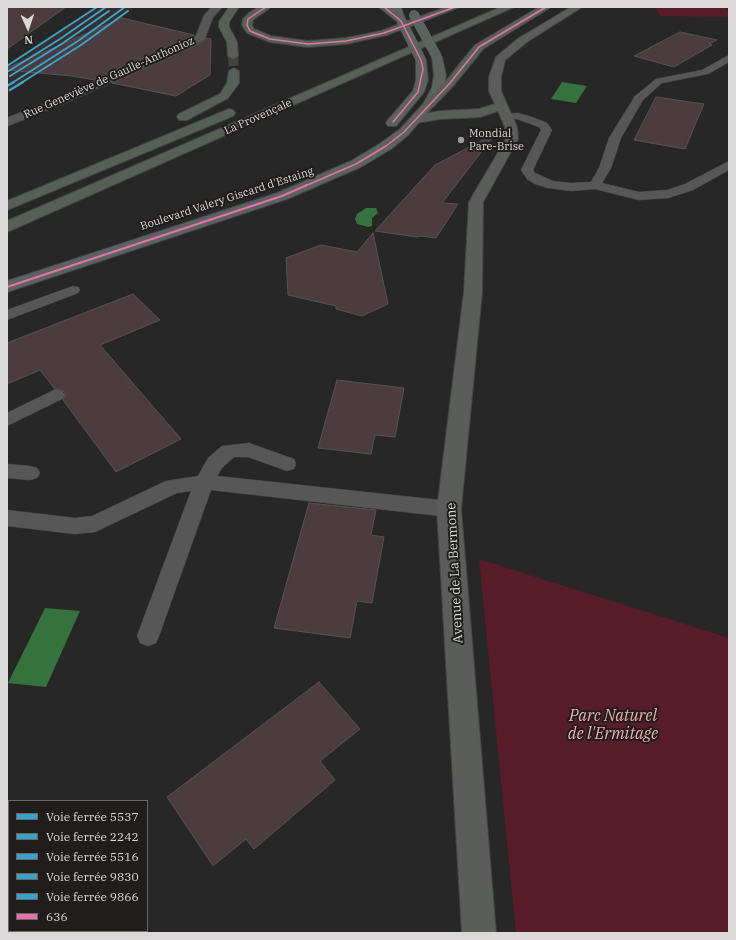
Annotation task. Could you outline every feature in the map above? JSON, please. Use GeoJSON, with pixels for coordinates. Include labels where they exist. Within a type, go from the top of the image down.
{"type":"FeatureCollection","features":[{"type":"Feature","properties":{"kind":"highway"},"geometry":{"type":"LineString","coordinates":[[233,56],[232,42],[224,27],[224,22],[233,10],[243,7]]}},
{"type":"Feature","properties":{"kind":"highway"},"geometry":{"type":"LineString","coordinates":[[266,7],[253,14],[248,19],[247,25],[250,31],[270,39],[308,44],[346,41],[384,33],[459,10]]}},
{"type":"Feature","properties":{"kind":"highway"},"geometry":{"type":"LineString","coordinates":[[384,7],[401,21]]}},
{"type":"Feature","properties":{"kind":"highway","name":"La Provençale"},"geometry":{"type":"LineString","coordinates":[[7,227],[509,7]]}},
{"type":"Feature","properties":{"kind":"highway"},"geometry":{"type":"LineString","coordinates":[[429,104],[450,83],[479,47],[546,7]]}},
{"type":"Feature","properties":{"kind":"highway"},"geometry":{"type":"LineString","coordinates":[[399,40],[459,10]]}},
{"type":"Feature","properties":{"kind":"highway"},"geometry":{"type":"LineString","coordinates":[[7,201],[52,178],[209,105],[224,96],[230,90],[234,83],[234,70]]}},
{"type":"Feature","properties":{"kind":"highway","name":"La Provençale"},"geometry":{"type":"LineString","coordinates":[[7,206],[242,108]]}},
{"type":"Feature","properties":{"kind":"main road"},"geometry":{"type":"LineString","coordinates":[[395,7],[398,10],[401,21]]}},
{"type":"Feature","properties":{"kind":"main road","name":"Boulevard Valery Giscard d'Estaing"},"geometry":{"type":"LineString","coordinates":[[7,287],[282,196],[356,164],[386,146],[416,119],[429,104],[438,87],[440,76],[437,57],[411,11]]}},
{"type":"Feature","properties":{"kind":"main road","name":"Boulevard Valery Giscard d'Estaing"},"geometry":{"type":"LineString","coordinates":[[174,217],[311,172],[369,143],[398,118],[418,92],[422,80],[421,60],[401,21]]}},
{"type":"Feature","properties":{"kind":"street","name":"Rue Geneviève de Gaulle-Anthonioz"},"geometry":{"type":"LineString","coordinates":[[7,122],[63,100],[200,38],[209,16],[217,7]]}},
{"type":"Feature","properties":{"kind":"street"},"geometry":{"type":"LineString","coordinates":[[506,116],[495,91],[495,77],[500,59],[506,52],[555,19],[577,7]]}},
{"type":"Feature","properties":{"kind":"street"},"geometry":{"type":"LineString","coordinates":[[483,90],[485,84],[495,77]]}},
{"type":"Feature","properties":{"kind":"street"},"geometry":{"type":"LineString","coordinates":[[429,104],[459,107],[478,104]]}},
{"type":"Feature","properties":{"kind":"street"},"geometry":{"type":"LineString","coordinates":[[416,119],[441,115],[480,113],[506,116]]}},
{"type":"Feature","properties":{"kind":"street"},"geometry":{"type":"LineString","coordinates":[[458,114],[482,117],[506,116]]}},
{"type":"Feature","properties":{"kind":"street","name":"Avenue de La Bermone"},"geometry":{"type":"LineString","coordinates":[[479,933],[449,509],[473,292],[476,202],[509,148],[512,139],[506,116]]}},
{"type":"Feature","properties":{"kind":"lane"},"geometry":{"type":"LineString","coordinates":[[595,185],[605,168],[615,138],[639,98],[659,81],[705,72],[729,58]]}},
{"type":"Feature","properties":{"kind":"lane"},"geometry":{"type":"LineString","coordinates":[[506,116],[518,116],[531,120],[543,125],[547,130],[527,170],[531,176],[539,181],[552,185],[571,187],[595,185],[639,196],[668,194],[689,187],[729,165]]}},
{"type":"Feature","properties":{"kind":"lane"},"geometry":{"type":"LineString","coordinates":[[7,315],[73,290]]}},
{"type":"Feature","properties":{"kind":"lane"},"geometry":{"type":"LineString","coordinates":[[7,420],[56,395]]}},
{"type":"Feature","properties":{"kind":"lane"},"geometry":{"type":"LineString","coordinates":[[148,636],[204,482],[215,462],[228,451],[249,450],[287,464]]}},
{"type":"Feature","properties":{"kind":"lane"},"geometry":{"type":"LineString","coordinates":[[7,471],[30,473]]}},
{"type":"Feature","properties":{"kind":"lane"},"geometry":{"type":"LineString","coordinates":[[7,518],[75,526],[95,524],[172,486],[204,482],[449,509]]}},
{"type":"Feature","properties":{"kind":"shaded area"},"geometry":{"type":"Polygon","coordinates":[[[97,7],[135,7],[94,38],[7,93],[7,66],[97,7]]]}},
{"type":"Feature","properties":{"kind":"shaded area"},"geometry":{"type":"Polygon","coordinates":[[[562,82],[587,86],[576,103],[551,99],[562,82]]]}},
{"type":"Feature","properties":{"kind":"shaded area"},"geometry":{"type":"Polygon","coordinates":[[[366,208],[376,208],[378,213],[372,218],[372,226],[368,227],[357,224],[355,219],[357,214],[366,208]]]}},
{"type":"Feature","properties":{"kind":"shaded area"},"geometry":{"type":"Polygon","coordinates":[[[45,608],[80,611],[46,687],[8,683],[45,608]]]}},
{"type":"Feature","properties":{"kind":"green space"},"geometry":{"type":"Polygon","coordinates":[[[654,7],[725,7],[729,11],[729,17],[661,16],[654,7]]]}},
{"type":"Feature","properties":{"kind":"green space","name":"Parc Naturel de l'Ermitage"},"geometry":{"type":"Polygon","coordinates":[[[479,559],[729,638],[729,933],[516,933],[479,559]]]}},
{"type":"Feature","properties":{"kind":"building"},"geometry":{"type":"Polygon","coordinates":[[[7,7],[66,7],[7,49],[7,7]]]}},
{"type":"Feature","properties":{"kind":"building"},"geometry":{"type":"Polygon","coordinates":[[[122,18],[194,35],[95,80],[71,76],[7,70],[7,68],[122,18]]]}},
{"type":"Feature","properties":{"kind":"building"},"geometry":{"type":"Polygon","coordinates":[[[680,32],[717,40],[709,44],[712,45],[674,67],[634,56],[680,32]]]}},
{"type":"Feature","properties":{"kind":"building"},"geometry":{"type":"Polygon","coordinates":[[[206,38],[211,39],[210,75],[176,96],[112,83],[205,41],[206,38]]]}},
{"type":"Feature","properties":{"kind":"building"},"geometry":{"type":"Polygon","coordinates":[[[656,97],[704,104],[685,149],[634,140],[656,97]]]}},
{"type":"Feature","properties":{"kind":"building"},"geometry":{"type":"Polygon","coordinates":[[[496,133],[442,203],[458,204],[436,238],[375,231],[435,165],[496,133]]]}},
{"type":"Feature","properties":{"kind":"building"},"geometry":{"type":"Polygon","coordinates":[[[373,233],[388,304],[362,316],[336,309],[336,306],[288,295],[286,258],[321,245],[357,252],[373,233]]]}},
{"type":"Feature","properties":{"kind":"building"},"geometry":{"type":"Polygon","coordinates":[[[133,294],[160,320],[100,345],[181,439],[116,472],[63,400],[66,394],[62,390],[54,388],[40,370],[7,384],[7,343],[133,294]]]}},
{"type":"Feature","properties":{"kind":"building"},"geometry":{"type":"Polygon","coordinates":[[[337,380],[404,388],[395,437],[375,435],[371,454],[318,448],[337,380]]]}},
{"type":"Feature","properties":{"kind":"building"},"geometry":{"type":"Polygon","coordinates":[[[309,503],[376,510],[371,535],[384,537],[372,603],[357,601],[350,638],[274,628],[309,503]]]}},
{"type":"Feature","properties":{"kind":"building"},"geometry":{"type":"Polygon","coordinates":[[[319,682],[360,729],[320,761],[335,780],[254,849],[246,839],[213,866],[167,797],[319,682]]]}},
{"type":"Feature","properties":{"kind":"tunnel"},"geometry":{"type":"LineString","coordinates":[[233,56],[234,71]]}},
{"type":"Feature","properties":{"kind":"rail line","name":"9866"},"geometry":{"type":"LineString","coordinates":[[7,66],[97,7]]}},
{"type":"Feature","properties":{"kind":"rail line","name":"2242"},"geometry":{"type":"LineString","coordinates":[[7,72],[60,39],[106,7]]}},
{"type":"Feature","properties":{"kind":"rail line","name":"5537"},"geometry":{"type":"LineString","coordinates":[[7,86],[78,41],[125,7]]}},
{"type":"Feature","properties":{"kind":"rail line","name":"5516"},"geometry":{"type":"LineString","coordinates":[[10,76],[63,43],[109,11]]}},
{"type":"Feature","properties":{"kind":"rail line","name":"9830"},"geometry":{"type":"LineString","coordinates":[[10,90],[81,45],[128,11]]}},
{"type":"Feature","properties":{"kind":"transit line","name":"636"},"geometry":{"type":"LineString","coordinates":[[266,7],[248,19],[247,25],[250,31],[270,39],[308,44],[346,41],[384,33],[455,7]]}},
{"type":"Feature","properties":{"kind":"transit line","name":"636"},"geometry":{"type":"LineString","coordinates":[[384,7],[401,21],[421,60],[423,69],[418,92],[393,122]]}},
{"type":"Feature","properties":{"kind":"transit line","name":"636"},"geometry":{"type":"LineString","coordinates":[[7,287],[282,196],[356,164],[386,146],[404,132],[450,83],[479,47],[546,7]]}},
{"type":"Feature","properties":{"kind":"place","name":"Mondial Pare-Brise"},"geometry":{"type":"Point","coordinates":[461,140]}}]}
